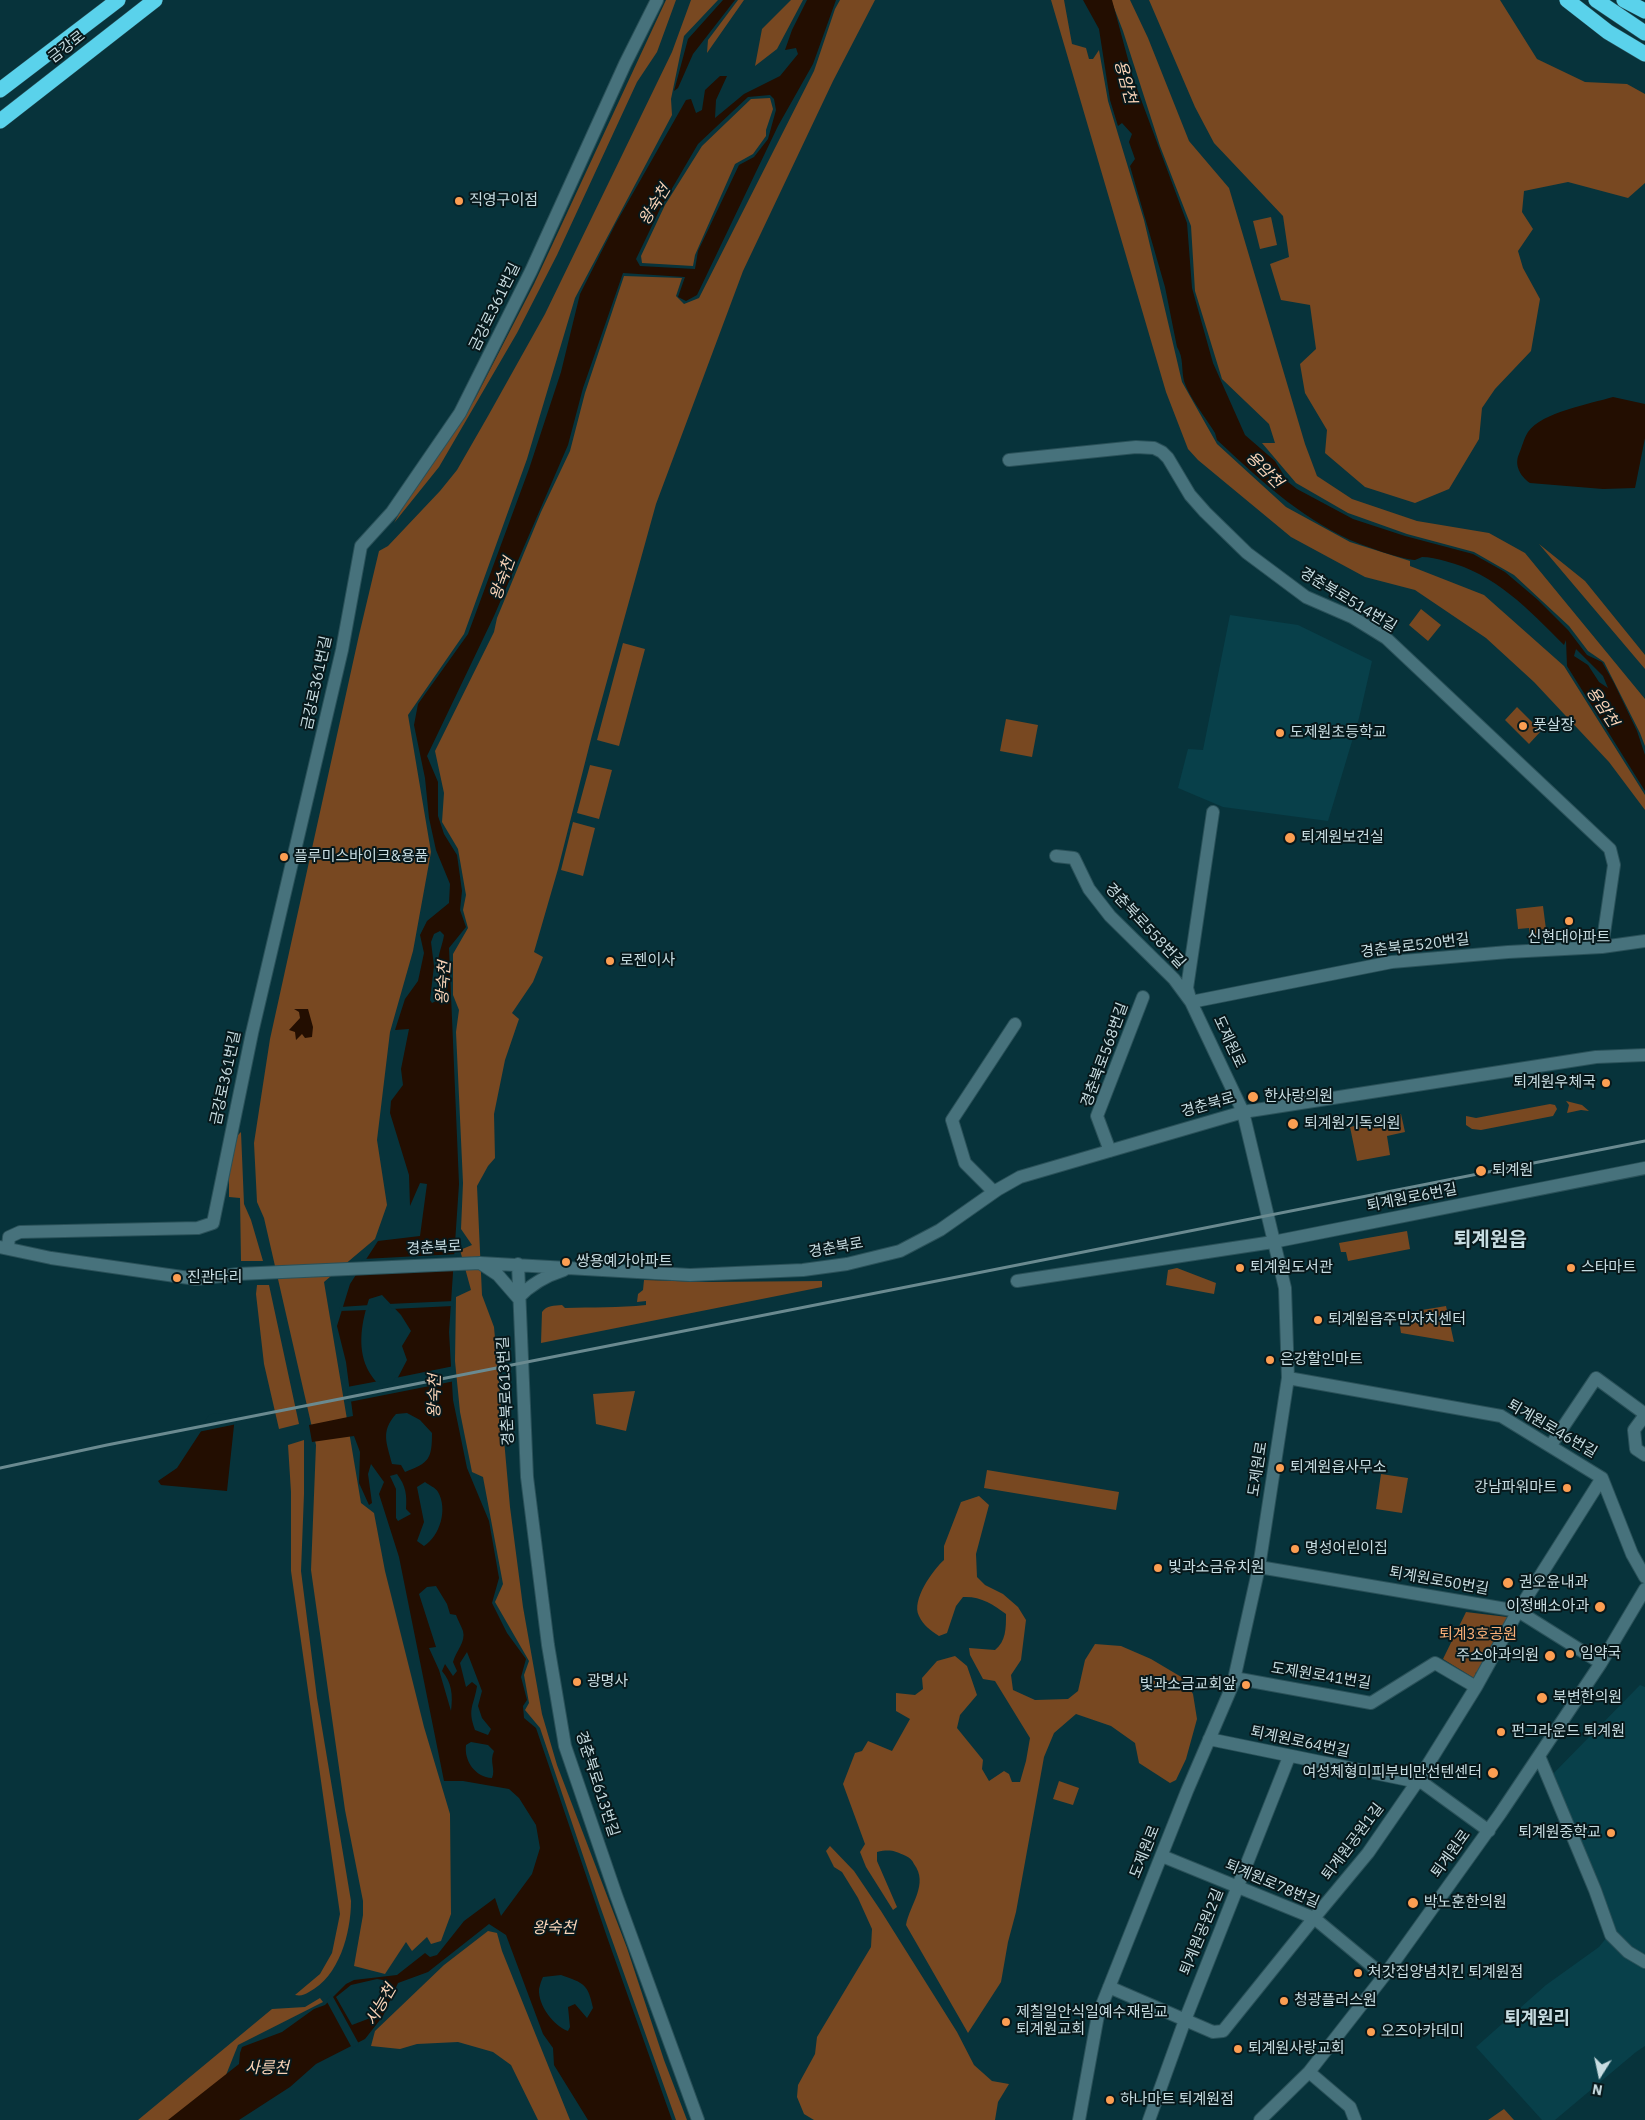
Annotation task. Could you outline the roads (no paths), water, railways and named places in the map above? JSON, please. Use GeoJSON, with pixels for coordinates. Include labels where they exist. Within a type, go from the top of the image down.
{"type":"FeatureCollection","features":[{"type":"Feature","properties":{"kind":"highway","name":"금강로"},"geometry":{"type":"LineString","coordinates":[[0,90],[118,0]]}},
{"type":"Feature","properties":{"kind":"highway","name":"금강로"},"geometry":{"type":"LineString","coordinates":[[0,121],[155,0]]}},
{"type":"Feature","properties":{"kind":"highway"},"geometry":{"type":"LineString","coordinates":[[1567,0],[1608,32],[1645,54]]}},
{"type":"Feature","properties":{"kind":"highway"},"geometry":{"type":"LineString","coordinates":[[1596,0],[1645,33]]}},
{"type":"Feature","properties":{"kind":"highway"},"geometry":{"type":"LineString","coordinates":[[1624,0],[1645,11]]}},
{"type":"Feature","properties":{"kind":"street","name":"금강로361번길"},"geometry":{"type":"LineString","coordinates":[[4,1248],[10,1237],[20,1232],[198,1228],[213,1222],[252,1033],[342,650],[361,546],[392,512],[460,414],[531,271],[656,0]]}},
{"type":"Feature","properties":{"kind":"street","name":"경춘북로514번길"},"geometry":{"type":"LineString","coordinates":[[1009,460],[1136,447],[1154,448],[1162,452],[1200,507],[1247,553],[1306,597],[1352,617],[1386,638],[1610,849],[1614,865],[1613,884],[1602,946]]}},
{"type":"Feature","properties":{"kind":"street","name":"도제원로"},"geometry":{"type":"LineString","coordinates":[[1079,2120],[1098,2015],[1234,1678],[1259,1567],[1288,1378],[1285,1288],[1243,1112],[1191,1002],[1187,988],[1213,812]]}},
{"type":"Feature","properties":{"kind":"street","name":"경춘북로558번길"},"geometry":{"type":"LineString","coordinates":[[1056,856],[1074,858],[1089,889],[1110,916],[1174,979],[1191,1002]]}},
{"type":"Feature","properties":{"kind":"street","name":"경춘북로520번길"},"geometry":{"type":"LineString","coordinates":[[1191,1002],[1392,962],[1645,941]]}},
{"type":"Feature","properties":{"kind":"street","name":"경춘북로568번길"},"geometry":{"type":"LineString","coordinates":[[1110,1152],[1097,1116],[1143,998]]}},
{"type":"Feature","properties":{"kind":"street"},"geometry":{"type":"LineString","coordinates":[[994,1192],[965,1162],[952,1120],[1015,1024]]}},
{"type":"Feature","properties":{"kind":"street","name":"경춘북로"},"geometry":{"type":"LineString","coordinates":[[4,1248],[51,1258],[196,1278],[238,1274],[480,1263],[690,1275],[803,1270],[847,1264],[900,1251],[940,1230],[994,1192],[1020,1177],[1243,1112],[1596,1057],[1645,1055]]}},
{"type":"Feature","properties":{"kind":"street","name":"퇴계원로6번길"},"geometry":{"type":"LineString","coordinates":[[1017,1280],[1273,1242],[1645,1168]]}},
{"type":"Feature","properties":{"kind":"street"},"geometry":{"type":"LineString","coordinates":[[480,1263],[498,1275],[518,1298],[530,1286],[552,1274],[574,1268]]}},
{"type":"Feature","properties":{"kind":"street","name":"경춘북로613번길"},"geometry":{"type":"LineString","coordinates":[[518,1264],[527,1477],[548,1645],[565,1746],[616,1895],[698,2120]]}},
{"type":"Feature","properties":{"kind":"street","name":"퇴계원로46번길"},"geometry":{"type":"LineString","coordinates":[[1288,1378],[1500,1416],[1602,1478],[1632,1554],[1645,1577]]}},
{"type":"Feature","properties":{"kind":"street"},"geometry":{"type":"LineString","coordinates":[[1550,1445],[1596,1378],[1645,1415],[1634,1430],[1636,1449],[1645,1455]]}},
{"type":"Feature","properties":{"kind":"street","name":"퇴계원공원1길"},"geometry":{"type":"LineString","coordinates":[[1109,1987],[1213,2032],[1223,2031],[1368,1853],[1417,1782],[1476,1687],[1518,1611],[1602,1478]]}},
{"type":"Feature","properties":{"kind":"street","name":"퇴계원로50번길"},"geometry":{"type":"LineString","coordinates":[[1259,1567],[1518,1611],[1601,1663]]}},
{"type":"Feature","properties":{"kind":"street","name":"퇴계원로"},"geometry":{"type":"LineString","coordinates":[[1260,2120],[1309,2072],[1384,1976],[1488,1831],[1539,1756],[1601,1663],[1645,1589]]}},
{"type":"Feature","properties":{"kind":"street","name":"도제원로41번길"},"geometry":{"type":"LineString","coordinates":[[1234,1678],[1371,1704],[1435,1663],[1476,1687]]}},
{"type":"Feature","properties":{"kind":"street","name":"퇴계원로64번길"},"geometry":{"type":"LineString","coordinates":[[1209,1739],[1289,1757],[1423,1783],[1488,1831]]}},
{"type":"Feature","properties":{"kind":"street"},"geometry":{"type":"LineString","coordinates":[[1539,1756],[1595,1890],[1611,1935],[1628,1952],[1645,1962]]}},
{"type":"Feature","properties":{"kind":"street","name":"퇴계원공원2길"},"geometry":{"type":"LineString","coordinates":[[1149,2120],[1185,2020],[1289,1757]]}},
{"type":"Feature","properties":{"kind":"street","name":"퇴계원로78번길"},"geometry":{"type":"LineString","coordinates":[[1162,1856],[1314,1918],[1384,1976]]}},
{"type":"Feature","properties":{"kind":"street"},"geometry":{"type":"LineString","coordinates":[[1309,2072],[1350,2108],[1355,2120]]}},
{"type":"Feature","properties":{"kind":"water"},"geometry":{"type":"Polygon","coordinates":[[[723,0],[735,0],[693,54],[678,88],[674,91],[688,39],[723,0]]]}},
{"type":"Feature","properties":{"kind":"water","name":"왕숙천"},"geometry":{"type":"Polygon","coordinates":[[[807,0],[836,0],[813,64],[778,126],[697,295],[686,301],[678,297],[685,277],[623,273],[583,388],[568,445],[494,616],[427,756],[438,782],[438,816],[444,834],[457,855],[462,891],[460,910],[466,927],[449,948],[459,1184],[449,1332],[453,1400],[467,1468],[489,1521],[499,1578],[492,1603],[507,1633],[526,1659],[521,1677],[527,1700],[523,1706],[524,1718],[536,1728],[672,2120],[588,2120],[554,2065],[553,2048],[543,2034],[506,1935],[489,1924],[428,1972],[398,1983],[383,2016],[365,2039],[316,2064],[290,2087],[239,2120],[168,2120],[239,2064],[242,2047],[282,2032],[314,2009],[325,2005],[346,1984],[354,1980],[397,1975],[425,1953],[430,1957],[437,1955],[464,1921],[495,1898],[501,1916],[532,1874],[540,1848],[536,1825],[519,1798],[509,1789],[463,1781],[444,1781],[399,1557],[379,1494],[384,1482],[371,1464],[368,1474],[372,1503],[369,1505],[359,1483],[360,1452],[354,1436],[312,1442],[309,1425],[353,1416],[346,1362],[337,1326],[350,1284],[378,1241],[420,1236],[427,1184],[420,1183],[410,1206],[409,1175],[390,1113],[391,1101],[403,1085],[401,1069],[409,1029],[395,1030],[405,999],[418,981],[424,953],[420,935],[427,921],[449,903],[450,884],[436,850],[429,818],[425,778],[414,725],[418,704],[468,634],[529,469],[561,372],[580,294],[616,223],[686,100],[691,99],[696,113],[702,110],[705,90],[720,76],[727,76],[716,100],[715,118],[744,94],[780,76],[798,54],[796,48],[785,50],[792,30],[807,0]],[[770,95],[748,97],[698,144],[660,209],[636,259],[640,266],[695,269],[698,251],[739,165],[754,157],[768,139],[776,110],[774,99],[770,95]],[[440,931],[434,934],[431,942],[434,966],[430,1000],[432,1003],[436,1001],[440,992],[438,962],[444,935],[440,931]],[[382,1295],[369,1299],[361,1342],[364,1360],[368,1371],[380,1387],[394,1385],[407,1360],[402,1346],[411,1331],[401,1315],[382,1295]],[[407,1413],[396,1414],[386,1432],[386,1438],[392,1464],[401,1465],[405,1472],[424,1463],[430,1454],[432,1433],[420,1420],[407,1413]],[[397,1474],[390,1476],[396,1489],[396,1518],[398,1521],[411,1514],[406,1509],[405,1491],[397,1474]],[[425,1482],[417,1487],[424,1522],[417,1541],[424,1546],[430,1542],[441,1522],[441,1499],[438,1492],[425,1482]],[[436,1586],[427,1587],[419,1594],[436,1647],[429,1648],[439,1670],[451,1711],[451,1690],[448,1680],[442,1671],[445,1664],[453,1676],[457,1671],[453,1662],[464,1635],[456,1615],[450,1614],[447,1604],[436,1586]],[[467,1652],[460,1663],[466,1687],[472,1682],[477,1686],[471,1712],[473,1723],[475,1730],[488,1735],[491,1729],[482,1718],[478,1706],[482,1691],[467,1652]],[[471,1742],[466,1745],[467,1757],[472,1767],[480,1775],[492,1778],[494,1751],[488,1745],[471,1742]],[[561,1975],[543,1977],[539,1989],[541,2002],[552,2020],[568,2031],[570,2027],[568,2007],[575,2004],[587,2018],[593,2008],[587,1989],[575,1980],[561,1975]],[[377,1979],[351,1985],[336,1997],[352,2025],[373,2017],[380,2003],[380,1988],[389,1981],[377,1979]]]}},
{"type":"Feature","properties":{"kind":"water","name":"용암천"},"geometry":{"type":"Polygon","coordinates":[[[1083,0],[1112,0],[1133,78],[1187,223],[1192,288],[1213,363],[1245,435],[1275,461],[1288,482],[1297,489],[1353,519],[1405,536],[1473,554],[1505,572],[1538,600],[1568,630],[1587,655],[1602,662],[1614,683],[1637,731],[1645,755],[1645,791],[1567,666],[1566,640],[1564,645],[1510,594],[1496,584],[1463,567],[1436,559],[1422,557],[1415,560],[1392,555],[1350,540],[1313,520],[1296,508],[1217,440],[1215,433],[1194,401],[1184,381],[1182,359],[1177,347],[1165,287],[1130,166],[1135,159],[1129,142],[1132,134],[1122,123],[1118,126],[1110,100],[1099,29],[1083,0]],[[1576,649],[1574,656],[1588,665],[1599,682],[1608,688],[1603,676],[1576,649]]]}},
{"type":"Feature","properties":{"kind":"water"},"geometry":{"type":"Polygon","coordinates":[[[1613,397],[1645,404],[1645,438],[1635,488],[1603,489],[1530,483],[1523,477],[1517,462],[1527,434],[1535,425],[1555,414],[1613,397]]]}},
{"type":"Feature","properties":{"kind":"water"},"geometry":{"type":"Polygon","coordinates":[[[294,1009],[308,1009],[313,1027],[312,1037],[305,1038],[302,1034],[296,1040],[295,1032],[289,1030],[300,1018],[299,1012],[294,1009]]]}},
{"type":"Feature","properties":{"kind":"water"},"geometry":{"type":"Polygon","coordinates":[[[211,1416],[235,1416],[227,1491],[161,1485],[158,1481],[177,1468],[211,1416]]]}},
{"type":"Feature","properties":{"kind":"railway"},"geometry":{"type":"LineString","coordinates":[[0,1468],[107,1445],[1645,1141]]}},
{"type":"Feature","properties":{"kind":"place","name":"직영구이점"},"geometry":{"type":"Point","coordinates":[459,201]}},
{"type":"Feature","properties":{"kind":"place","name":"풋살장"},"geometry":{"type":"Point","coordinates":[1523,726]}},
{"type":"Feature","properties":{"kind":"place","name":"도제원초등학교"},"geometry":{"type":"Point","coordinates":[1280,733]}},
{"type":"Feature","properties":{"kind":"place","name":"퇴계원보건실"},"geometry":{"type":"Point","coordinates":[1290,838]}},
{"type":"Feature","properties":{"kind":"place","name":"플루미스바이크&용품"},"geometry":{"type":"Point","coordinates":[284,857]}},
{"type":"Feature","properties":{"kind":"place","name":"신현대아파트"},"geometry":{"type":"Point","coordinates":[1569,921]}},
{"type":"Feature","properties":{"kind":"place","name":"로젠이사"},"geometry":{"type":"Point","coordinates":[610,961]}},
{"type":"Feature","properties":{"kind":"place","name":"퇴계원우체국"},"geometry":{"type":"Point","coordinates":[1606,1083]}},
{"type":"Feature","properties":{"kind":"place","name":"한사랑의원"},"geometry":{"type":"Point","coordinates":[1253,1097]}},
{"type":"Feature","properties":{"kind":"place","name":"퇴계원기독의원"},"geometry":{"type":"Point","coordinates":[1293,1124]}},
{"type":"Feature","properties":{"kind":"place","name":"퇴계원"},"geometry":{"type":"Point","coordinates":[1481,1171]}},
{"type":"Feature","properties":{"kind":"place","name":"쌍용예가아파트"},"geometry":{"type":"Point","coordinates":[566,1262]}},
{"type":"Feature","properties":{"kind":"place","name":"퇴계원도서관"},"geometry":{"type":"Point","coordinates":[1240,1268]}},
{"type":"Feature","properties":{"kind":"place","name":"스타마트"},"geometry":{"type":"Point","coordinates":[1571,1268]}},
{"type":"Feature","properties":{"kind":"place","name":"진관다리"},"geometry":{"type":"Point","coordinates":[177,1278]}},
{"type":"Feature","properties":{"kind":"place","name":"퇴계원읍주민자치센터"},"geometry":{"type":"Point","coordinates":[1318,1320]}},
{"type":"Feature","properties":{"kind":"place","name":"은강할인마트"},"geometry":{"type":"Point","coordinates":[1270,1360]}},
{"type":"Feature","properties":{"kind":"place","name":"퇴계원읍사무소"},"geometry":{"type":"Point","coordinates":[1280,1468]}},
{"type":"Feature","properties":{"kind":"place","name":"강남파워마트"},"geometry":{"type":"Point","coordinates":[1567,1488]}},
{"type":"Feature","properties":{"kind":"place","name":"명성어린이집"},"geometry":{"type":"Point","coordinates":[1295,1549]}},
{"type":"Feature","properties":{"kind":"place","name":"빛과소금유치원"},"geometry":{"type":"Point","coordinates":[1158,1568]}},
{"type":"Feature","properties":{"kind":"place","name":"권오윤내과"},"geometry":{"type":"Point","coordinates":[1508,1583]}},
{"type":"Feature","properties":{"kind":"place","name":"이정배소아과"},"geometry":{"type":"Point","coordinates":[1600,1607]}},
{"type":"Feature","properties":{"kind":"place","name":"임약국"},"geometry":{"type":"Point","coordinates":[1570,1654]}},
{"type":"Feature","properties":{"kind":"place","name":"주소아과의원"},"geometry":{"type":"Point","coordinates":[1550,1656]}},
{"type":"Feature","properties":{"kind":"place","name":"광명사"},"geometry":{"type":"Point","coordinates":[577,1682]}},
{"type":"Feature","properties":{"kind":"place","name":"빛과소금교회앞"},"geometry":{"type":"Point","coordinates":[1246,1685]}},
{"type":"Feature","properties":{"kind":"place","name":"북변한의원"},"geometry":{"type":"Point","coordinates":[1542,1698]}},
{"type":"Feature","properties":{"kind":"place","name":"펀그라운드 퇴계원"},"geometry":{"type":"Point","coordinates":[1501,1732]}},
{"type":"Feature","properties":{"kind":"place","name":"여성체형미피부비만선텐센터"},"geometry":{"type":"Point","coordinates":[1493,1773]}},
{"type":"Feature","properties":{"kind":"place","name":"퇴계원중학교"},"geometry":{"type":"Point","coordinates":[1611,1833]}},
{"type":"Feature","properties":{"kind":"place","name":"박노훈한의원"},"geometry":{"type":"Point","coordinates":[1413,1903]}},
{"type":"Feature","properties":{"kind":"place","name":"처갓집양념치킨 퇴계원점"},"geometry":{"type":"Point","coordinates":[1358,1973]}},
{"type":"Feature","properties":{"kind":"place","name":"청광플러스원"},"geometry":{"type":"Point","coordinates":[1284,2001]}},
{"type":"Feature","properties":{"kind":"place","name":"제칠일안식일예수재림교 퇴계원교회"},"geometry":{"type":"Point","coordinates":[1006,2022]}},
{"type":"Feature","properties":{"kind":"place","name":"오즈아카데미"},"geometry":{"type":"Point","coordinates":[1371,2032]}},
{"type":"Feature","properties":{"kind":"place","name":"퇴계원사랑교회"},"geometry":{"type":"Point","coordinates":[1238,2049]}},
{"type":"Feature","properties":{"kind":"place","name":"하나마트 퇴계원점"},"geometry":{"type":"Point","coordinates":[1110,2100]}},
{"type":"Feature","properties":{"kind":"district","name":"퇴계원읍"},"geometry":{"type":"Point","coordinates":[1490,1240]}},
{"type":"Feature","properties":{"kind":"district","name":"퇴계원리"},"geometry":{"type":"Point","coordinates":[1537,2019]}},
{"type":"Feature","properties":{"kind":"park label","name":"퇴계3호공원"},"geometry":{"type":"Point","coordinates":[1478,1635]}},
{"type":"Feature","properties":{"kind":"water label","name":"사능천"},"geometry":{"type":"Point","coordinates":[381,2005]}},
{"type":"Feature","properties":{"kind":"water label","name":"사릉천"},"geometry":{"type":"Point","coordinates":[267,2068]}}]}
